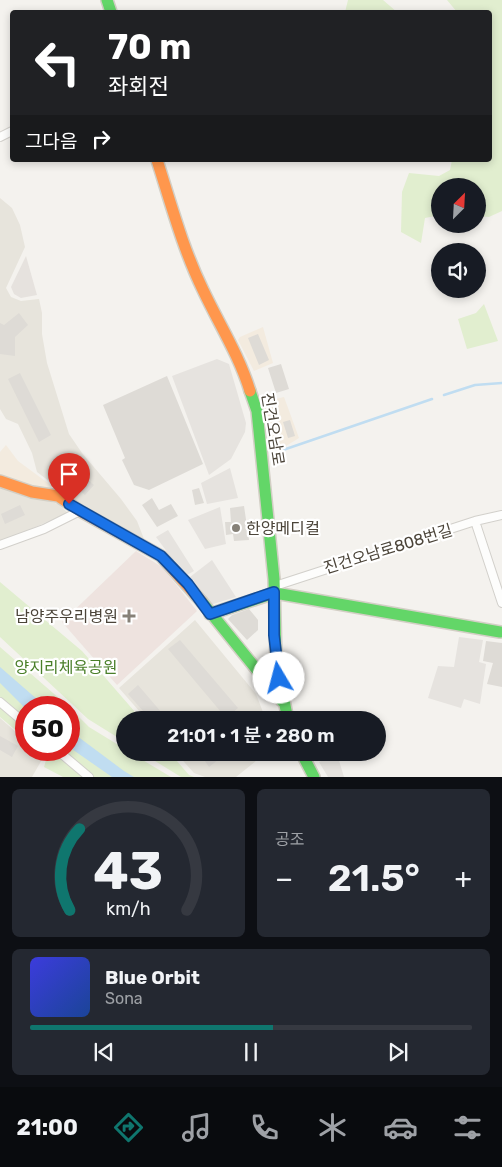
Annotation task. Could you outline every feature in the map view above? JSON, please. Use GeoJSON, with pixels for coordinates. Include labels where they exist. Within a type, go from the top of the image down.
{"type":"FeatureCollection","features":[{"type":"Feature","properties":{"kind":"street","name":"진건오남로"},"geometry":{"type":"LineString","coordinates":[[158,162],[186,251],[203,290],[242,365],[257,411],[275,589],[275,652],[286,711]]}},
{"type":"Feature","properties":{"kind":"street"},"geometry":{"type":"LineString","coordinates":[[0,481],[32,492],[58,496],[80,511],[161,556],[188,584],[210,614],[283,702]]}},
{"type":"Feature","properties":{"kind":"street"},"geometry":{"type":"LineString","coordinates":[[0,545],[44,528],[80,511]]}},
{"type":"Feature","properties":{"kind":"street","name":"진건오남로808번길"},"geometry":{"type":"LineString","coordinates":[[275,589],[475,521],[502,515]]}},
{"type":"Feature","properties":{"kind":"street"},"geometry":{"type":"LineString","coordinates":[[475,521],[502,603]]}},
{"type":"Feature","properties":{"kind":"street"},"geometry":{"type":"LineString","coordinates":[[210,614],[275,589],[500,632]]}},
{"type":"Feature","properties":{"kind":"street"},"geometry":{"type":"LineString","coordinates":[[0,702],[15,715]]}},
{"type":"Feature","properties":{"kind":"street"},"geometry":{"type":"LineString","coordinates":[[70,761],[89,777]]}},
{"type":"Feature","properties":{"kind":"street"},"geometry":{"type":"LineString","coordinates":[[306,761],[314,777]]}},
{"type":"Feature","properties":{"kind":"shaded area"},"geometry":{"type":"Polygon","coordinates":[[[0,198],[12,208],[20,225],[25,247],[6,288],[11,297],[21,301],[39,299],[47,363],[69,434],[137,521],[144,539],[135,538],[95,516],[37,472],[32,453],[18,424],[6,419],[0,409],[0,198]]]}},
{"type":"Feature","properties":{"kind":"shaded area"},"geometry":{"type":"Polygon","coordinates":[[[26,256],[37,295],[21,298],[14,294],[11,287],[26,256]]]}},
{"type":"Feature","properties":{"kind":"shaded area"},"geometry":{"type":"Polygon","coordinates":[[[263,327],[273,363],[254,371],[238,340],[240,337],[263,327]]]}},
{"type":"Feature","properties":{"kind":"shaded area"},"geometry":{"type":"Polygon","coordinates":[[[217,359],[229,364],[246,423],[245,432],[231,459],[209,475],[172,376],[217,359]]]}},
{"type":"Feature","properties":{"kind":"shaded area"},"geometry":{"type":"Polygon","coordinates":[[[284,397],[299,438],[286,446],[270,447],[263,402],[284,397]]]}},
{"type":"Feature","properties":{"kind":"shaded area"},"geometry":{"type":"Polygon","coordinates":[[[6,445],[18,461],[52,486],[50,490],[44,490],[0,476],[0,452],[6,445]]]}},
{"type":"Feature","properties":{"kind":"shaded area"},"geometry":{"type":"Polygon","coordinates":[[[230,468],[238,498],[207,504],[201,483],[230,468]]]}},
{"type":"Feature","properties":{"kind":"shaded area"},"geometry":{"type":"Polygon","coordinates":[[[0,487],[58,504],[68,513],[0,542],[0,487]]]}},
{"type":"Feature","properties":{"kind":"shaded area"},"geometry":{"type":"Polygon","coordinates":[[[220,507],[226,544],[205,549],[188,520],[220,507]]]}},
{"type":"Feature","properties":{"kind":"shaded area"},"geometry":{"type":"Polygon","coordinates":[[[168,530],[194,571],[185,576],[156,537],[168,530]]]}},
{"type":"Feature","properties":{"kind":"shaded area","name":"남양주우리병원"},"geometry":{"type":"Polygon","coordinates":[[[136,551],[162,567],[197,611],[117,685],[62,622],[136,551]]]}},
{"type":"Feature","properties":{"kind":"shaded area"},"geometry":{"type":"Polygon","coordinates":[[[212,560],[236,597],[210,605],[190,577],[212,560]]]}},
{"type":"Feature","properties":{"kind":"shaded area"},"geometry":{"type":"Polygon","coordinates":[[[195,620],[256,694],[263,711],[139,711],[119,688],[195,620]]]}},
{"type":"Feature","properties":{"kind":"shaded area"},"geometry":{"type":"Polygon","coordinates":[[[459,637],[483,640],[479,662],[486,664],[480,704],[464,699],[461,708],[428,698],[438,666],[454,667],[459,637]]]}},
{"type":"Feature","properties":{"kind":"shaded area"},"geometry":{"type":"Polygon","coordinates":[[[0,718],[15,731],[15,761],[41,761],[32,777],[0,777],[0,718]]]}},
{"type":"Feature","properties":{"kind":"shaded area"},"geometry":{"type":"Polygon","coordinates":[[[183,761],[256,761],[236,777],[205,777],[194,773],[183,761]]]}},
{"type":"Feature","properties":{"kind":"shaded area"},"geometry":{"type":"Polygon","coordinates":[[[339,761],[344,777],[328,777],[319,762],[339,761]]]}},
{"type":"Feature","properties":{"kind":"green space"},"geometry":{"type":"Polygon","coordinates":[[[348,0],[383,0],[395,10],[346,10],[348,0]]]}},
{"type":"Feature","properties":{"kind":"green space"},"geometry":{"type":"Polygon","coordinates":[[[447,0],[502,0],[502,211],[486,217],[486,178],[431,178],[431,217],[425,218],[421,243],[401,232],[402,192],[409,173],[439,176],[450,170],[452,162],[492,162],[492,10],[455,10],[447,0]]]}},
{"type":"Feature","properties":{"kind":"green space"},"geometry":{"type":"Polygon","coordinates":[[[484,304],[498,341],[467,349],[458,319],[476,313],[484,304]]]}},
{"type":"Feature","properties":{"kind":"green space","name":"양지리체육공원"},"geometry":{"type":"Polygon","coordinates":[[[0,582],[82,651],[134,711],[116,711],[116,736],[88,719],[80,712],[80,696],[63,696],[0,637],[0,582]]]}},
{"type":"Feature","properties":{"kind":"green space"},"geometry":{"type":"Polygon","coordinates":[[[0,647],[56,696],[15,696],[15,710],[0,698],[0,647]]]}},
{"type":"Feature","properties":{"kind":"green space"},"geometry":{"type":"Polygon","coordinates":[[[0,707],[15,719],[15,730],[0,717],[0,707]]]}},
{"type":"Feature","properties":{"kind":"green space"},"geometry":{"type":"Polygon","coordinates":[[[80,718],[89,727],[116,744],[116,761],[144,761],[171,777],[94,777],[76,761],[80,761],[80,718]]]}},
{"type":"Feature","properties":{"kind":"green space"},"geometry":{"type":"Polygon","coordinates":[[[46,761],[66,761],[84,777],[63,777],[44,767],[46,761]]]}},
{"type":"Feature","properties":{"kind":"green space"},"geometry":{"type":"Polygon","coordinates":[[[155,761],[177,761],[189,775],[194,777],[181,777],[155,761]]]}},
{"type":"Feature","properties":{"kind":"water"},"geometry":{"type":"Polygon","coordinates":[[[0,667],[33,696],[15,696],[15,698],[0,683],[0,667]]]}},
{"type":"Feature","properties":{"kind":"water"},"geometry":{"type":"Polygon","coordinates":[[[80,738],[134,777],[112,777],[80,755],[80,738]]]}},
{"type":"Feature","properties":{"kind":"building"},"geometry":{"type":"Polygon","coordinates":[[[19,313],[28,325],[15,337],[15,356],[0,354],[0,323],[4,325],[19,313]]]}},
{"type":"Feature","properties":{"kind":"building"},"geometry":{"type":"Polygon","coordinates":[[[258,334],[269,360],[259,365],[248,338],[258,334]]]}},
{"type":"Feature","properties":{"kind":"building"},"geometry":{"type":"Polygon","coordinates":[[[281,364],[289,389],[276,393],[268,368],[281,364]]]}},
{"type":"Feature","properties":{"kind":"building"},"geometry":{"type":"Polygon","coordinates":[[[20,373],[51,435],[39,442],[8,379],[20,373]]]}},
{"type":"Feature","properties":{"kind":"building"},"geometry":{"type":"Polygon","coordinates":[[[167,376],[203,464],[149,490],[134,485],[122,460],[125,458],[103,405],[167,376]]]}},
{"type":"Feature","properties":{"kind":"building"},"geometry":{"type":"Polygon","coordinates":[[[290,420],[295,436],[288,438],[283,422],[290,420]]]}},
{"type":"Feature","properties":{"kind":"building"},"geometry":{"type":"Polygon","coordinates":[[[64,459],[94,485],[85,495],[55,469],[64,459]]]}},
{"type":"Feature","properties":{"kind":"building"},"geometry":{"type":"Polygon","coordinates":[[[199,488],[204,503],[195,505],[192,490],[199,488]]]}},
{"type":"Feature","properties":{"kind":"building"},"geometry":{"type":"Polygon","coordinates":[[[152,498],[159,510],[171,504],[178,516],[157,527],[142,505],[152,498]]]}},
{"type":"Feature","properties":{"kind":"building"},"geometry":{"type":"Polygon","coordinates":[[[20,505],[25,515],[5,524],[1,514],[20,505]]]}},
{"type":"Feature","properties":{"kind":"building","name":"한양메디컬"},"geometry":{"type":"Polygon","coordinates":[[[244,506],[249,540],[234,541],[233,534],[226,535],[225,522],[231,522],[230,508],[244,506]]]}},
{"type":"Feature","properties":{"kind":"building"},"geometry":{"type":"Polygon","coordinates":[[[249,609],[258,620],[258,630],[247,640],[228,619],[232,615],[249,609]]]}},
{"type":"Feature","properties":{"kind":"building"},"geometry":{"type":"Polygon","coordinates":[[[180,640],[238,708],[234,711],[220,711],[168,649],[180,640]]]}},
{"type":"Feature","properties":{"kind":"building"},"geometry":{"type":"Polygon","coordinates":[[[486,641],[502,643],[502,687],[487,684],[493,663],[483,661],[486,641]]]}},
{"type":"Feature","properties":{"kind":"building"},"geometry":{"type":"Polygon","coordinates":[[[138,685],[160,711],[143,711],[128,694],[138,685]]]}},
{"type":"Feature","properties":{"kind":"building"},"geometry":{"type":"Polygon","coordinates":[[[0,736],[15,744],[15,752],[12,757],[0,750],[0,736]]]}},
{"type":"Feature","properties":{"kind":"building"},"geometry":{"type":"Polygon","coordinates":[[[205,761],[217,761],[209,767],[205,761]]]}},
{"type":"Feature","properties":{"kind":"waterway"},"geometry":{"type":"LineString","coordinates":[[444,395],[475,385],[502,383]]}},
{"type":"Feature","properties":{"kind":"waterway"},"geometry":{"type":"LineString","coordinates":[[283,450],[432,399]]}},
{"type":"Feature","properties":{"kind":"traffic: fast"},"geometry":{"type":"LineString","coordinates":[[107,0],[110,10]]}},
{"type":"Feature","properties":{"kind":"traffic: fast"},"geometry":{"type":"LineString","coordinates":[[250,391],[257,411],[274,579],[276,661],[286,711]]}},
{"type":"Feature","properties":{"kind":"traffic: fast"},"geometry":{"type":"LineString","coordinates":[[210,614],[275,593],[500,632]]}},
{"type":"Feature","properties":{"kind":"traffic: fast"},"geometry":{"type":"LineString","coordinates":[[202,602],[282,701]]}},
{"type":"Feature","properties":{"kind":"traffic: fast"},"geometry":{"type":"LineString","coordinates":[[306,761],[314,777]]}},
{"type":"Feature","properties":{"kind":"traffic: slow"},"geometry":{"type":"LineString","coordinates":[[158,162],[189,259],[235,352],[250,391]]}},
{"type":"Feature","properties":{"kind":"traffic: slow"},"geometry":{"type":"LineString","coordinates":[[0,481],[32,492],[58,496],[80,511],[161,556],[202,602]]}},
{"type":"Feature","properties":{"kind":"place","name":"한양메디컬"},"geometry":{"type":"Point","coordinates":[236,528]}},
{"type":"Feature","properties":{"kind":"place","name":"남양주우리병원"},"geometry":{"type":"Point","coordinates":[129,616]}},
{"type":"Feature","properties":{"kind":"route"},"geometry":{"type":"LineString","coordinates":[[69,504],[161,556],[188,584],[210,614],[274,592],[274,635],[279,678]]}}]}
